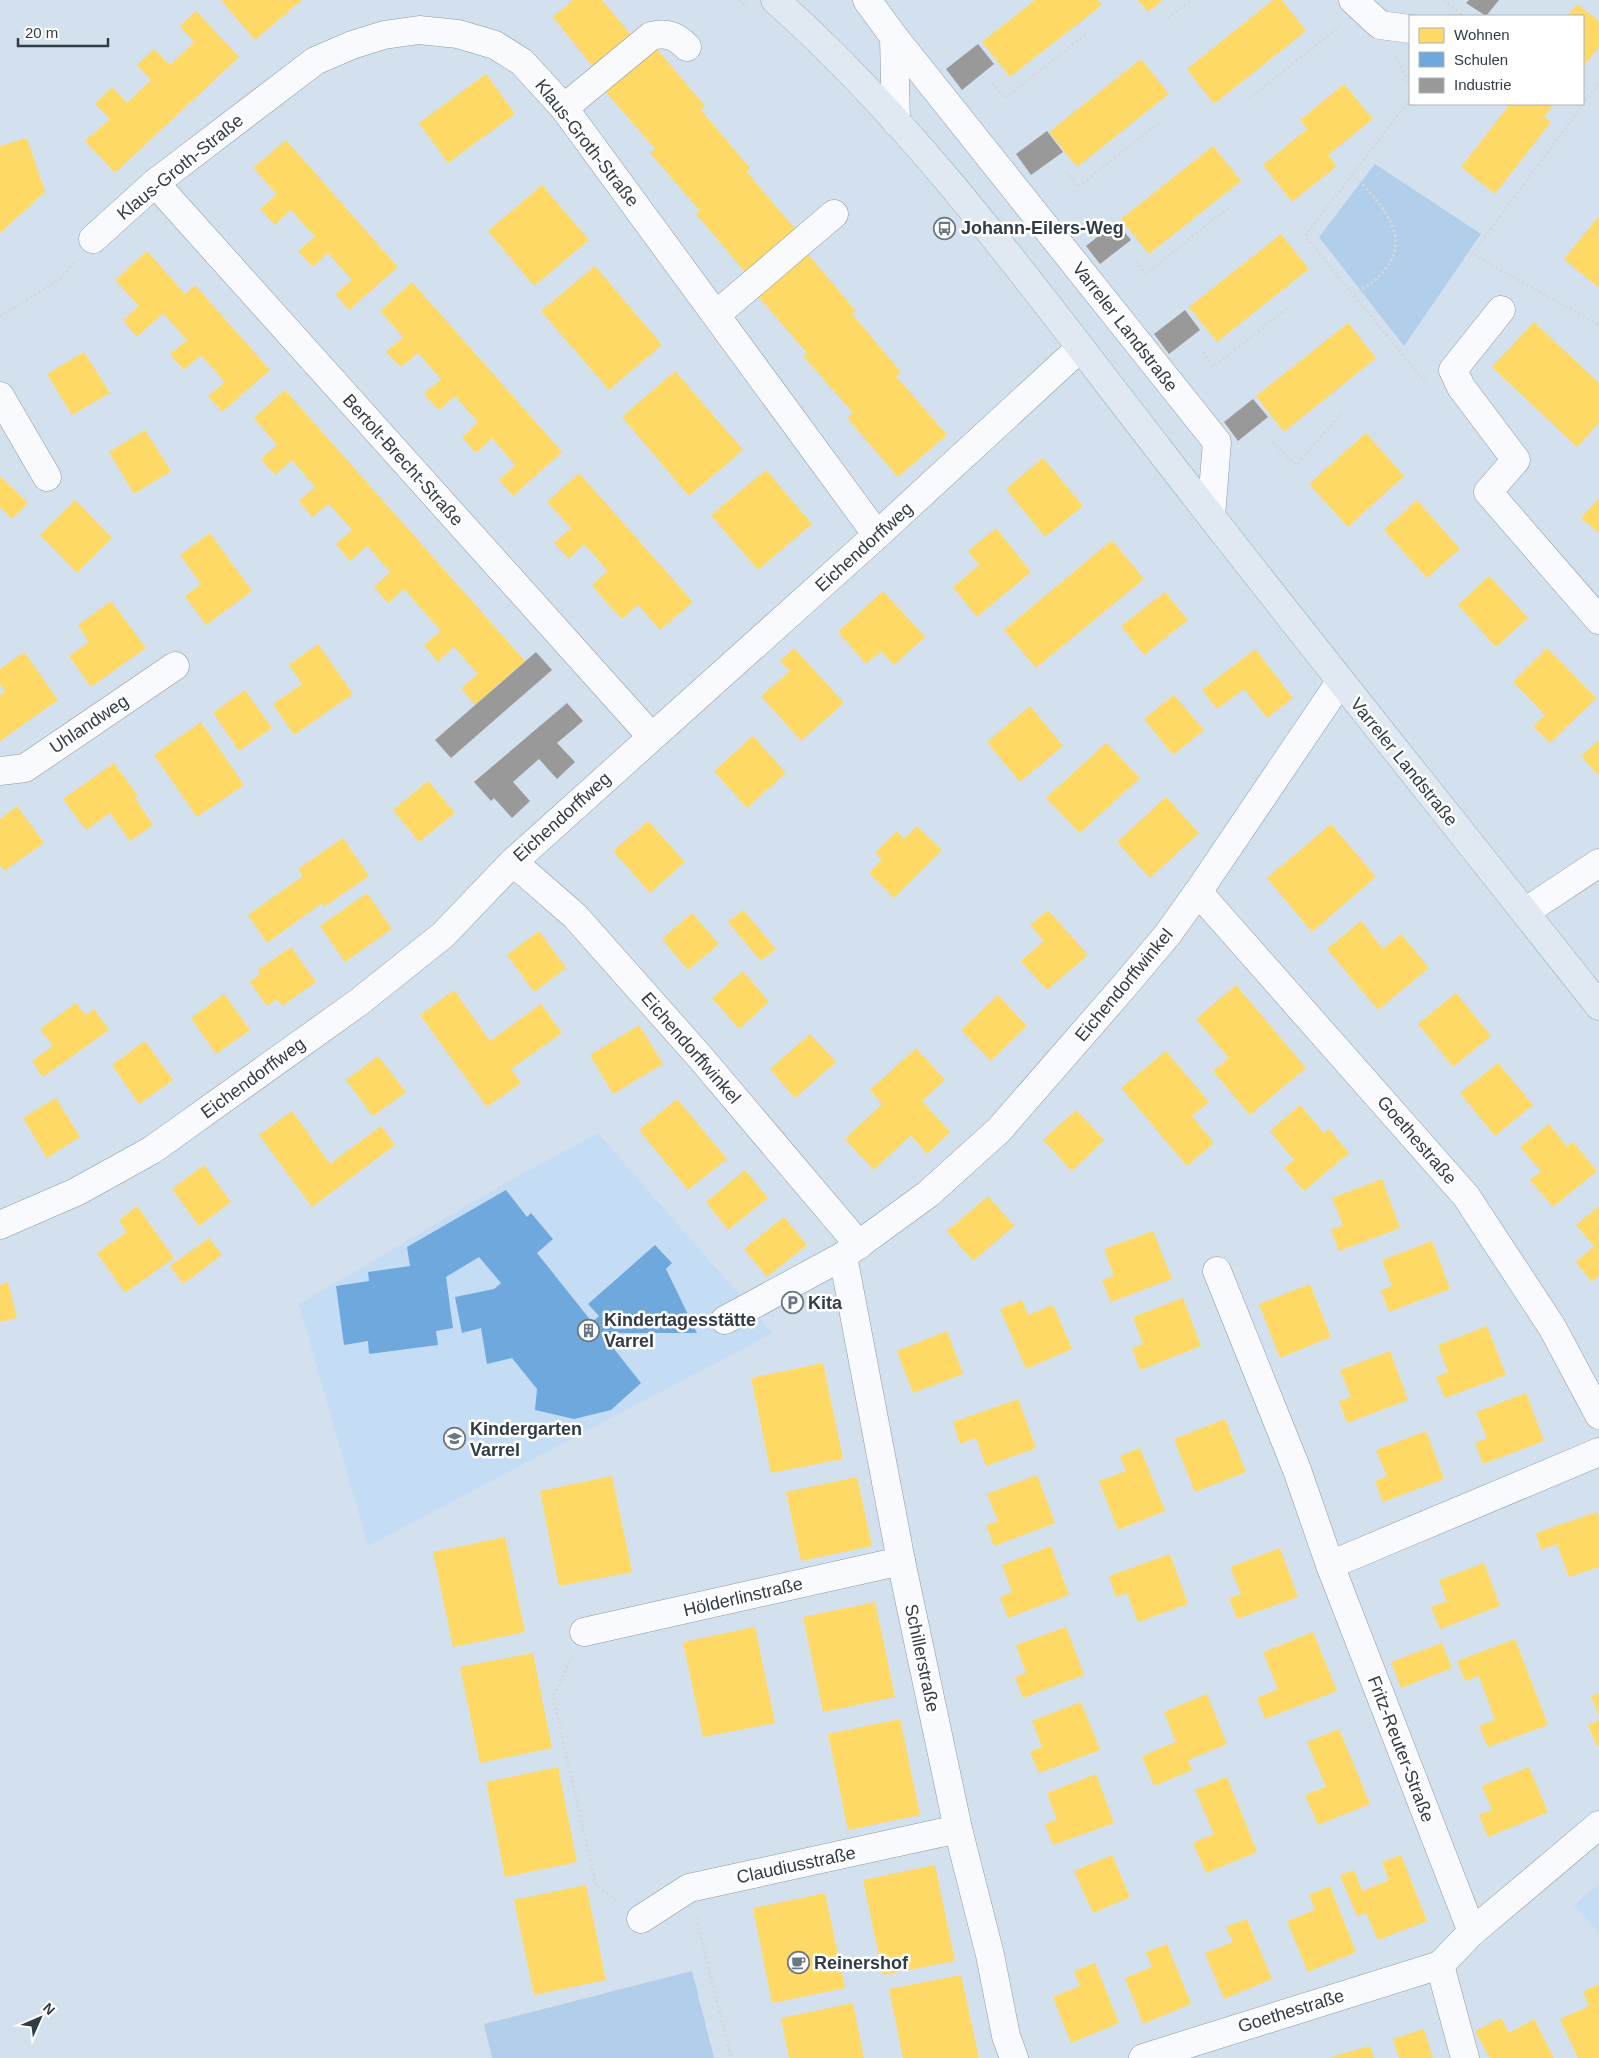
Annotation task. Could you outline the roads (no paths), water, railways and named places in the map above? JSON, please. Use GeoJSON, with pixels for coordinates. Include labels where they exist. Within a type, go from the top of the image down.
{"type":"FeatureCollection","features":[{"type":"Feature","properties":{"kind":"main road","name":"Varreler Landstraße"},"geometry":{"type":"LineString","coordinates":[[775,0],[809,30],[896,122],[978,218],[1340,682],[1599,1006]]}},
{"type":"Feature","properties":{"kind":"street","name":"Varreler Landstraße"},"geometry":{"type":"LineString","coordinates":[[867,0],[894,37],[1217,442],[1211,516]]}},
{"type":"Feature","properties":{"kind":"street"},"geometry":{"type":"LineString","coordinates":[[1357,4],[1380,25],[1409,29]]}},
{"type":"Feature","properties":{"kind":"street","name":"Klaus-Groth-Straße"},"geometry":{"type":"LineString","coordinates":[[93,239],[155,183],[315,61],[352,45],[384,35],[419,30],[458,34],[495,45],[522,62],[564,108],[717,314],[877,535]]}},
{"type":"Feature","properties":{"kind":"street"},"geometry":{"type":"LineString","coordinates":[[564,108],[651,36],[668,34],[677,37],[687,47]]}},
{"type":"Feature","properties":{"kind":"street"},"geometry":{"type":"LineString","coordinates":[[894,37],[896,122]]}},
{"type":"Feature","properties":{"kind":"street","name":"Bertolt-Brecht-Straße"},"geometry":{"type":"LineString","coordinates":[[155,183],[651,736]]}},
{"type":"Feature","properties":{"kind":"street"},"geometry":{"type":"LineString","coordinates":[[717,314],[834,214]]}},
{"type":"Feature","properties":{"kind":"street"},"geometry":{"type":"LineString","coordinates":[[1501,310],[1454,370],[1461,387],[1516,460],[1488,492],[1599,620]]}},
{"type":"Feature","properties":{"kind":"street","name":"Eichendorffweg"},"geometry":{"type":"LineString","coordinates":[[0,1225],[76,1192],[152,1150],[351,1008],[443,935],[513,862],[651,736],[877,535],[1080,348]]}},
{"type":"Feature","properties":{"kind":"street"},"geometry":{"type":"LineString","coordinates":[[0,396],[47,476]]}},
{"type":"Feature","properties":{"kind":"street","name":"Uhlandweg"},"geometry":{"type":"LineString","coordinates":[[0,771],[25,768],[174,666]]}},
{"type":"Feature","properties":{"kind":"street","name":"Eichendorffwinkel"},"geometry":{"type":"LineString","coordinates":[[725,1320],[851,1250],[928,1194],[999,1130],[1168,934],[1340,682]]}},
{"type":"Feature","properties":{"kind":"street","name":"Eichendorffwinkel"},"geometry":{"type":"LineString","coordinates":[[513,862],[575,916],[700,1057],[851,1250]]}},
{"type":"Feature","properties":{"kind":"street"},"geometry":{"type":"LineString","coordinates":[[1525,912],[1599,863]]}},
{"type":"Feature","properties":{"kind":"street","name":"Goethestraße"},"geometry":{"type":"LineString","coordinates":[[1198,892],[1466,1196],[1552,1327],[1599,1414]]}},
{"type":"Feature","properties":{"kind":"street","name":"Schillerstraße"},"geometry":{"type":"LineString","coordinates":[[851,1250],[901,1561],[958,1829],[990,1955],[1006,2036],[1014,2058]]}},
{"type":"Feature","properties":{"kind":"street","name":"Fritz-Reuter-Straße"},"geometry":{"type":"LineString","coordinates":[[1217,1271],[1278,1423],[1330,1565],[1472,1932]]}},
{"type":"Feature","properties":{"kind":"street"},"geometry":{"type":"LineString","coordinates":[[1330,1565],[1599,1452]]}},
{"type":"Feature","properties":{"kind":"street","name":"Hölderlinstraße"},"geometry":{"type":"LineString","coordinates":[[584,1632],[901,1561]]}},
{"type":"Feature","properties":{"kind":"street","name":"Goethestraße"},"geometry":{"type":"LineString","coordinates":[[1143,2058],[1440,1965],[1472,1932],[1599,1826]]}},
{"type":"Feature","properties":{"kind":"street","name":"Claudiusstraße"},"geometry":{"type":"LineString","coordinates":[[641,1919],[689,1888],[958,1829]]}},
{"type":"Feature","properties":{"kind":"street"},"geometry":{"type":"LineString","coordinates":[[1440,1965],[1465,2058]]}},
{"type":"Feature","properties":{"kind":"place","name":"Johann-Eilers-Weg"},"geometry":{"type":"Point","coordinates":[945,228]}},
{"type":"Feature","properties":{"kind":"place","name":"Kita"},"geometry":{"type":"Point","coordinates":[792,1303]}},
{"type":"Feature","properties":{"kind":"place","name":"Kindertagesstätte Varrel"},"geometry":{"type":"Point","coordinates":[588,1330]}},
{"type":"Feature","properties":{"kind":"place","name":"Kindergarten Varrel"},"geometry":{"type":"Point","coordinates":[454,1439]}},
{"type":"Feature","properties":{"kind":"place","name":"Reinershof"},"geometry":{"type":"Point","coordinates":[798,1963]}}]}
